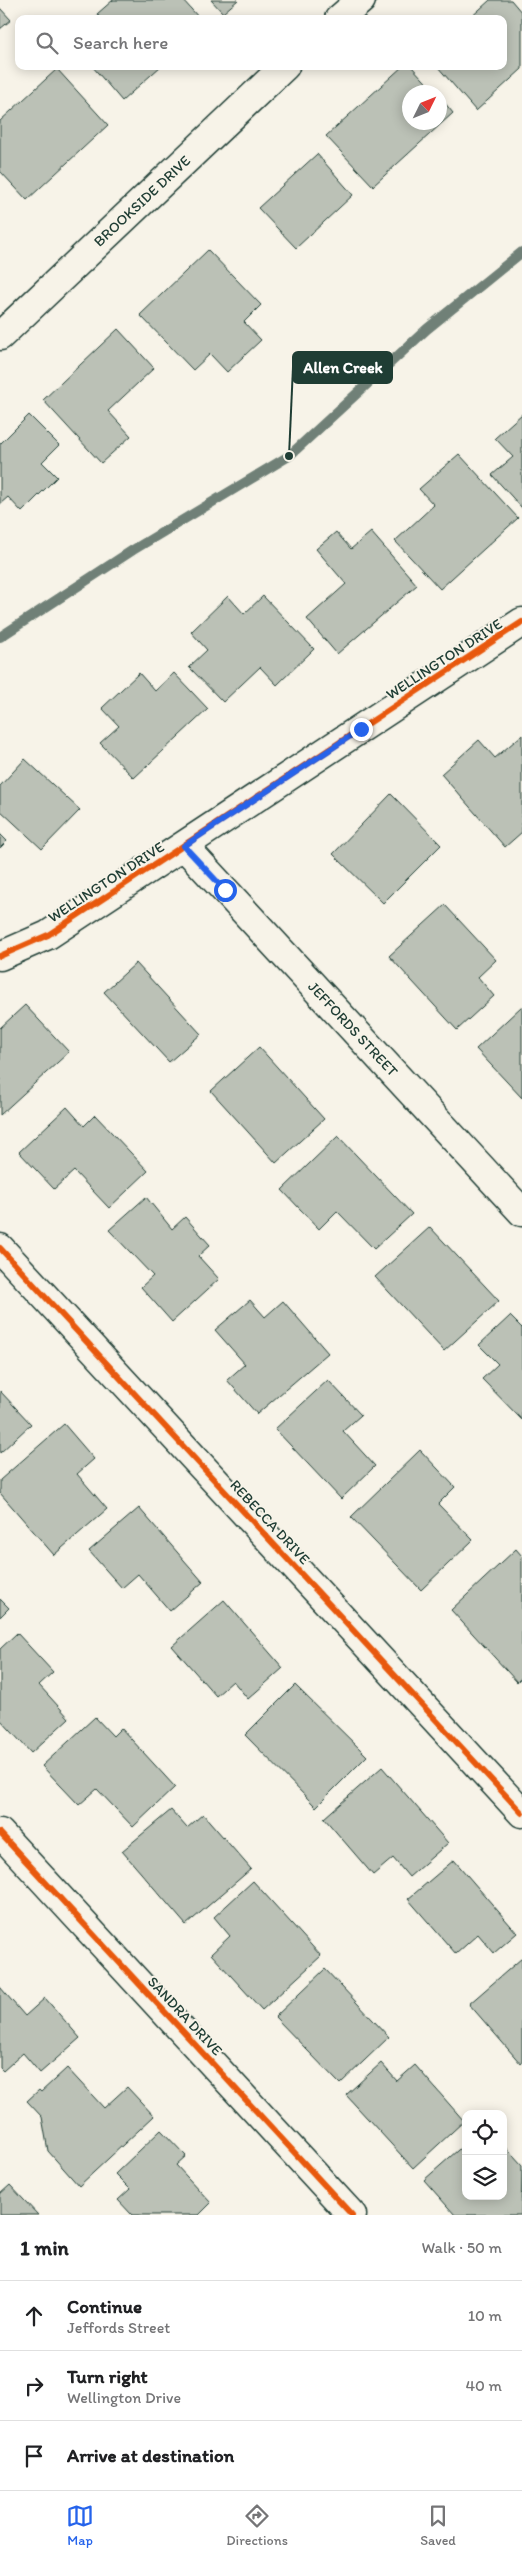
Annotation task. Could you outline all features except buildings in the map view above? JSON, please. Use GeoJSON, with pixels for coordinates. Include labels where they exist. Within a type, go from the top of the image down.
{"type":"FeatureCollection","features":[{"type":"Feature","properties":{"kind":"street"},"geometry":{"type":"LineString","coordinates":[[344,15],[362,0]]}},
{"type":"Feature","properties":{"kind":"street","name":"BROOKSIDE DRIVE"},"geometry":{"type":"LineString","coordinates":[[0,336],[281,70]]}},
{"type":"Feature","properties":{"kind":"street","name":"WELLINGTON DRIVE"},"geometry":{"type":"LineString","coordinates":[[0,956],[48,935],[522,622]]}},
{"type":"Feature","properties":{"kind":"street","name":"JEFFORDS STREET"},"geometry":{"type":"LineString","coordinates":[[184,846],[522,1212]]}},
{"type":"Feature","properties":{"kind":"street","name":"REBECCA DRIVE"},"geometry":{"type":"LineString","coordinates":[[0,1248],[522,1812]]}},
{"type":"Feature","properties":{"kind":"street","name":"SANDRA DRIVE"},"geometry":{"type":"LineString","coordinates":[[0,1833],[352,2215]]}},
{"type":"Feature","properties":{"kind":"waterway"},"geometry":{"type":"LineString","coordinates":[[0,637],[133,550],[289,456],[427,329],[522,252]]}},
{"type":"Feature","properties":{"kind":"cycle path"},"geometry":{"type":"LineString","coordinates":[[0,956],[48,935],[522,622]]}},
{"type":"Feature","properties":{"kind":"cycle path"},"geometry":{"type":"LineString","coordinates":[[0,1248],[522,1813]]}},
{"type":"Feature","properties":{"kind":"cycle path"},"geometry":{"type":"LineString","coordinates":[[0,1833],[352,2215]]}},
{"type":"Feature","properties":{"kind":"place","name":"Allen Creek"},"geometry":{"type":"Point","coordinates":[289,456]}},
{"type":"Feature","properties":{"kind":"route"},"geometry":{"type":"LineString","coordinates":[[225,890],[184,846],[361,729]]}}]}
